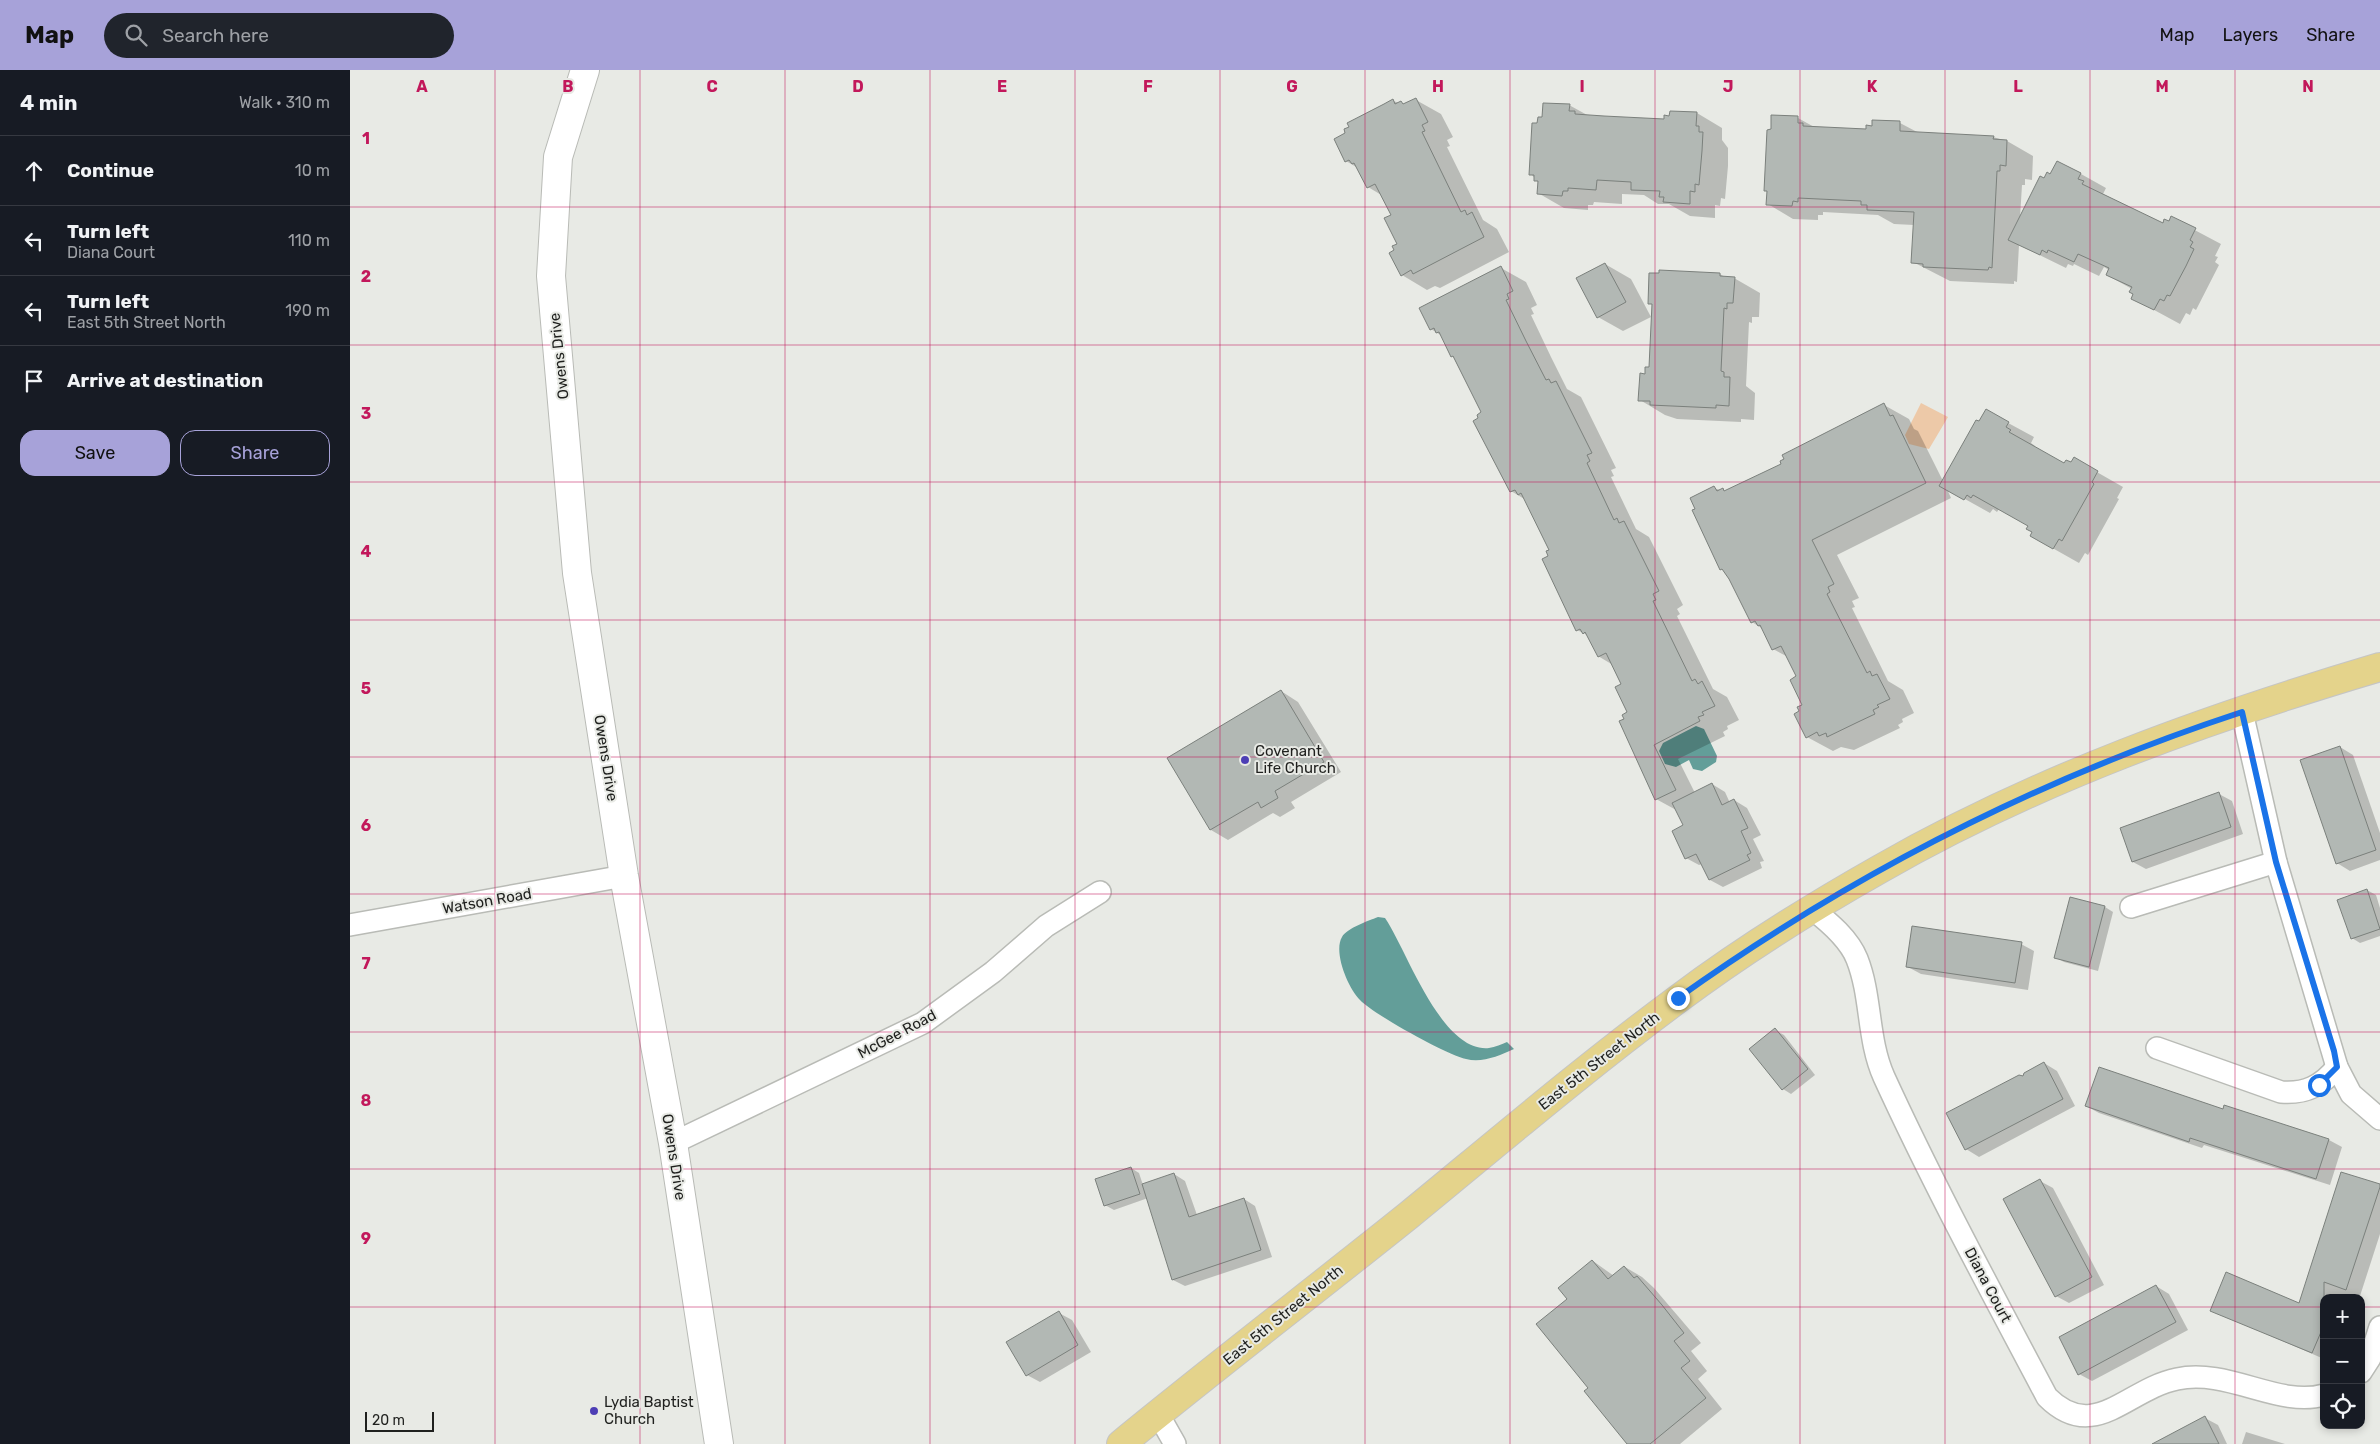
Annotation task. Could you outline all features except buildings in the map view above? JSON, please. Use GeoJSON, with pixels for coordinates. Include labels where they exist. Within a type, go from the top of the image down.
{"type":"FeatureCollection","features":[{"type":"Feature","properties":{"kind":"main road","name":"East 5th Street North"},"geometry":{"type":"LineString","coordinates":[[1121,1444],[1621,1042],[1710,975],[1812,909],[1881,868],[2022,796],[2168,736],[2380,667]]}},
{"type":"Feature","properties":{"kind":"street","name":"Owens Drive"},"geometry":{"type":"LineString","coordinates":[[585,70],[558,157],[551,276],[578,573],[624,876],[673,1143],[719,1444]]}},
{"type":"Feature","properties":{"kind":"street"},"geometry":{"type":"LineString","coordinates":[[2242,712],[2276,862],[2337,1067],[2351,1094],[2380,1119]]}},
{"type":"Feature","properties":{"kind":"street"},"geometry":{"type":"LineString","coordinates":[[2131,907],[2276,862]]}},
{"type":"Feature","properties":{"kind":"street","name":"Watson Road"},"geometry":{"type":"LineString","coordinates":[[350,925],[624,876]]}},
{"type":"Feature","properties":{"kind":"street","name":"McGee Road"},"geometry":{"type":"LineString","coordinates":[[673,1143],[924,1023],[993,972],[1046,926],[1100,892]]}},
{"type":"Feature","properties":{"kind":"street","name":"Diana Court"},"geometry":{"type":"LineString","coordinates":[[1812,909],[1834,926],[1856,957],[1866,986],[1873,1047],[1883,1075],[1958,1230],[2047,1397],[2058,1408],[2081,1418],[2094,1418],[2160,1383],[2199,1376],[2220,1378],[2299,1398],[2320,1395]]}},
{"type":"Feature","properties":{"kind":"street"},"geometry":{"type":"LineString","coordinates":[[2157,1048],[2281,1092],[2294,1093],[2319,1085],[2337,1067]]}},
{"type":"Feature","properties":{"kind":"street"},"geometry":{"type":"LineString","coordinates":[[2365,1366],[2370,1358],[2380,1328]]}},
{"type":"Feature","properties":{"kind":"street"},"geometry":{"type":"LineString","coordinates":[[1158,1414],[1175,1444]]}},
{"type":"Feature","properties":{"kind":"shaded area"},"geometry":{"type":"Polygon","coordinates":[[[1921,403],[1948,417],[1929,449],[1909,444],[1905,435],[1921,403]]]}},
{"type":"Feature","properties":{"kind":"water"},"geometry":{"type":"Polygon","coordinates":[[[1696,726],[1704,729],[1717,756],[1716,762],[1702,771],[1693,769],[1689,760],[1676,767],[1665,764],[1659,751],[1663,743],[1696,726]]]}},
{"type":"Feature","properties":{"kind":"water"},"geometry":{"type":"Polygon","coordinates":[[[1378,917],[1385,918],[1427,997],[1441,1018],[1456,1034],[1472,1045],[1489,1048],[1507,1042],[1514,1049],[1484,1059],[1466,1059],[1443,1050],[1411,1033],[1379,1015],[1360,1000],[1343,970],[1339,951],[1340,944],[1342,937],[1348,931],[1378,917]]]}},
{"type":"Feature","properties":{"kind":"place","name":"Covenant Life Church"},"geometry":{"type":"Point","coordinates":[1245,760]}},
{"type":"Feature","properties":{"kind":"place","name":"Lydia Baptist Church"},"geometry":{"type":"Point","coordinates":[594,1411]}},
{"type":"Feature","properties":{"kind":"route"},"geometry":{"type":"LineString","coordinates":[[1678,998],[1812,909],[1881,868],[1952,830],[2022,796],[2094,765],[2168,736],[2242,712],[2276,862],[2334,1051],[2337,1067],[2319,1085]]}}]}
